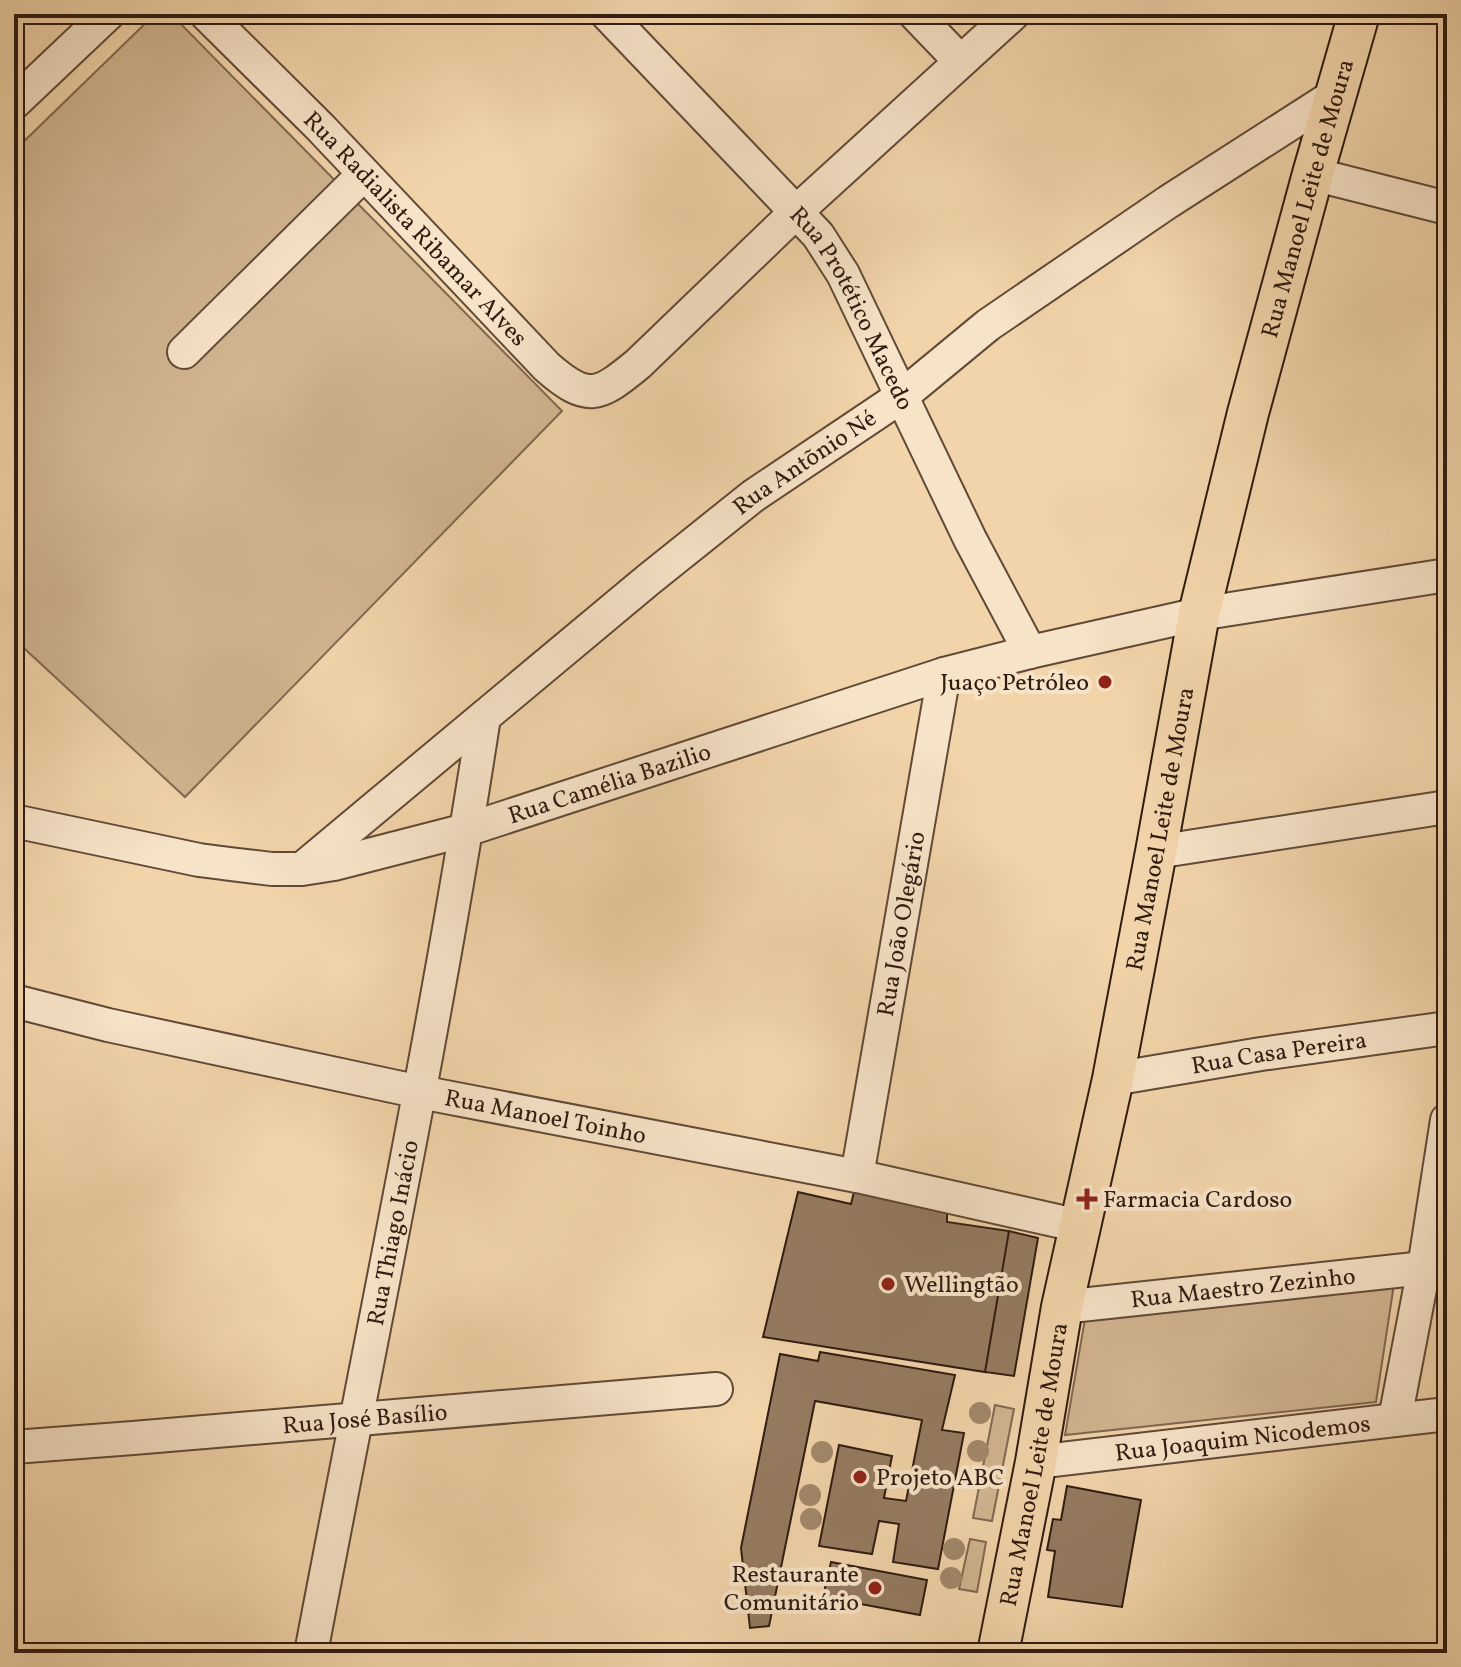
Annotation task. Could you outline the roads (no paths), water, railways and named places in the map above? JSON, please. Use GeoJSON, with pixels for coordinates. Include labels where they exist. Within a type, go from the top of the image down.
{"type":"FeatureCollection","features":[{"type":"Feature","properties":{"kind":"main road","name":"Rua Manoel Leite de Moura"},"geometry":{"type":"LineString","coordinates":[[998,1653],[1036,1462],[1062,1307],[1113,1079],[1199,614],[1248,413],[1359,14]]}},
{"type":"Feature","properties":{"kind":"street"},"geometry":{"type":"LineString","coordinates":[[14,103],[108,14]]}},
{"type":"Feature","properties":{"kind":"street","name":"Rua Radialista Ribamar Alves"},"geometry":{"type":"LineString","coordinates":[[206,14],[320,127],[537,356],[562,380],[575,389],[588,392],[611,385],[638,364],[796,212],[1013,14]]}},
{"type":"Feature","properties":{"kind":"street","name":"Rua Protético Macedo"},"geometry":{"type":"LineString","coordinates":[[607,14],[818,235],[843,274],[970,539],[1030,652]]}},
{"type":"Feature","properties":{"kind":"street"},"geometry":{"type":"LineString","coordinates":[[915,14],[960,61]]}},
{"type":"Feature","properties":{"kind":"street","name":"Rua Antõnio Né"},"geometry":{"type":"LineString","coordinates":[[302,869],[753,496],[902,396],[988,325],[1168,202],[1335,95]]}},
{"type":"Feature","properties":{"kind":"street"},"geometry":{"type":"LineString","coordinates":[[184,352],[364,174]]}},
{"type":"Feature","properties":{"kind":"street"},"geometry":{"type":"LineString","coordinates":[[1313,174],[1447,208]]}},
{"type":"Feature","properties":{"kind":"street","name":"Rua Camélia Bazilio"},"geometry":{"type":"LineString","coordinates":[[14,821],[199,860],[272,869],[302,869],[367,857],[466,830],[944,674],[1199,614],[1447,575]]}},
{"type":"Feature","properties":{"kind":"street","name":"Rua João Olegário"},"geometry":{"type":"LineString","coordinates":[[857,1176],[944,674]]}},
{"type":"Feature","properties":{"kind":"street","name":"Rua Thiago Inácio"},"geometry":{"type":"LineString","coordinates":[[311,1653],[420,1092],[484,717]]}},
{"type":"Feature","properties":{"kind":"street"},"geometry":{"type":"LineString","coordinates":[[1156,852],[1447,807]]}},
{"type":"Feature","properties":{"kind":"street","name":"Rua Manoel Toinho"},"geometry":{"type":"LineString","coordinates":[[14,1001],[108,1025],[420,1092],[857,1176],[1080,1226]]}},
{"type":"Feature","properties":{"kind":"street","name":"Rua Casa Pereira"},"geometry":{"type":"LineString","coordinates":[[1113,1079],[1447,1028]]}},
{"type":"Feature","properties":{"kind":"street"},"geometry":{"type":"LineString","coordinates":[[1395,1419],[1424,1268],[1447,1120]]}},
{"type":"Feature","properties":{"kind":"street","name":"Rua Maestro Zezinho"},"geometry":{"type":"LineString","coordinates":[[1062,1307],[1424,1268]]}},
{"type":"Feature","properties":{"kind":"street","name":"Rua José Basílio"},"geometry":{"type":"LineString","coordinates":[[14,1447],[716,1389]]}},
{"type":"Feature","properties":{"kind":"street","name":"Rua Joaquim Nicodemos"},"geometry":{"type":"LineString","coordinates":[[1036,1462],[1447,1414]]}},
{"type":"Feature","properties":{"kind":"place","name":"Juaço Petróleo"},"geometry":{"type":"Point","coordinates":[1105,682]}},
{"type":"Feature","properties":{"kind":"place","name":"Farmacia Cardoso"},"geometry":{"type":"Point","coordinates":[1087,1199]}},
{"type":"Feature","properties":{"kind":"place","name":"Wellingtão"},"geometry":{"type":"Point","coordinates":[888,1284]}},
{"type":"Feature","properties":{"kind":"place","name":"Projeto ABC"},"geometry":{"type":"Point","coordinates":[860,1477]}},
{"type":"Feature","properties":{"kind":"place","name":"Restaurante Comunitário"},"geometry":{"type":"Point","coordinates":[875,1588]}}]}
